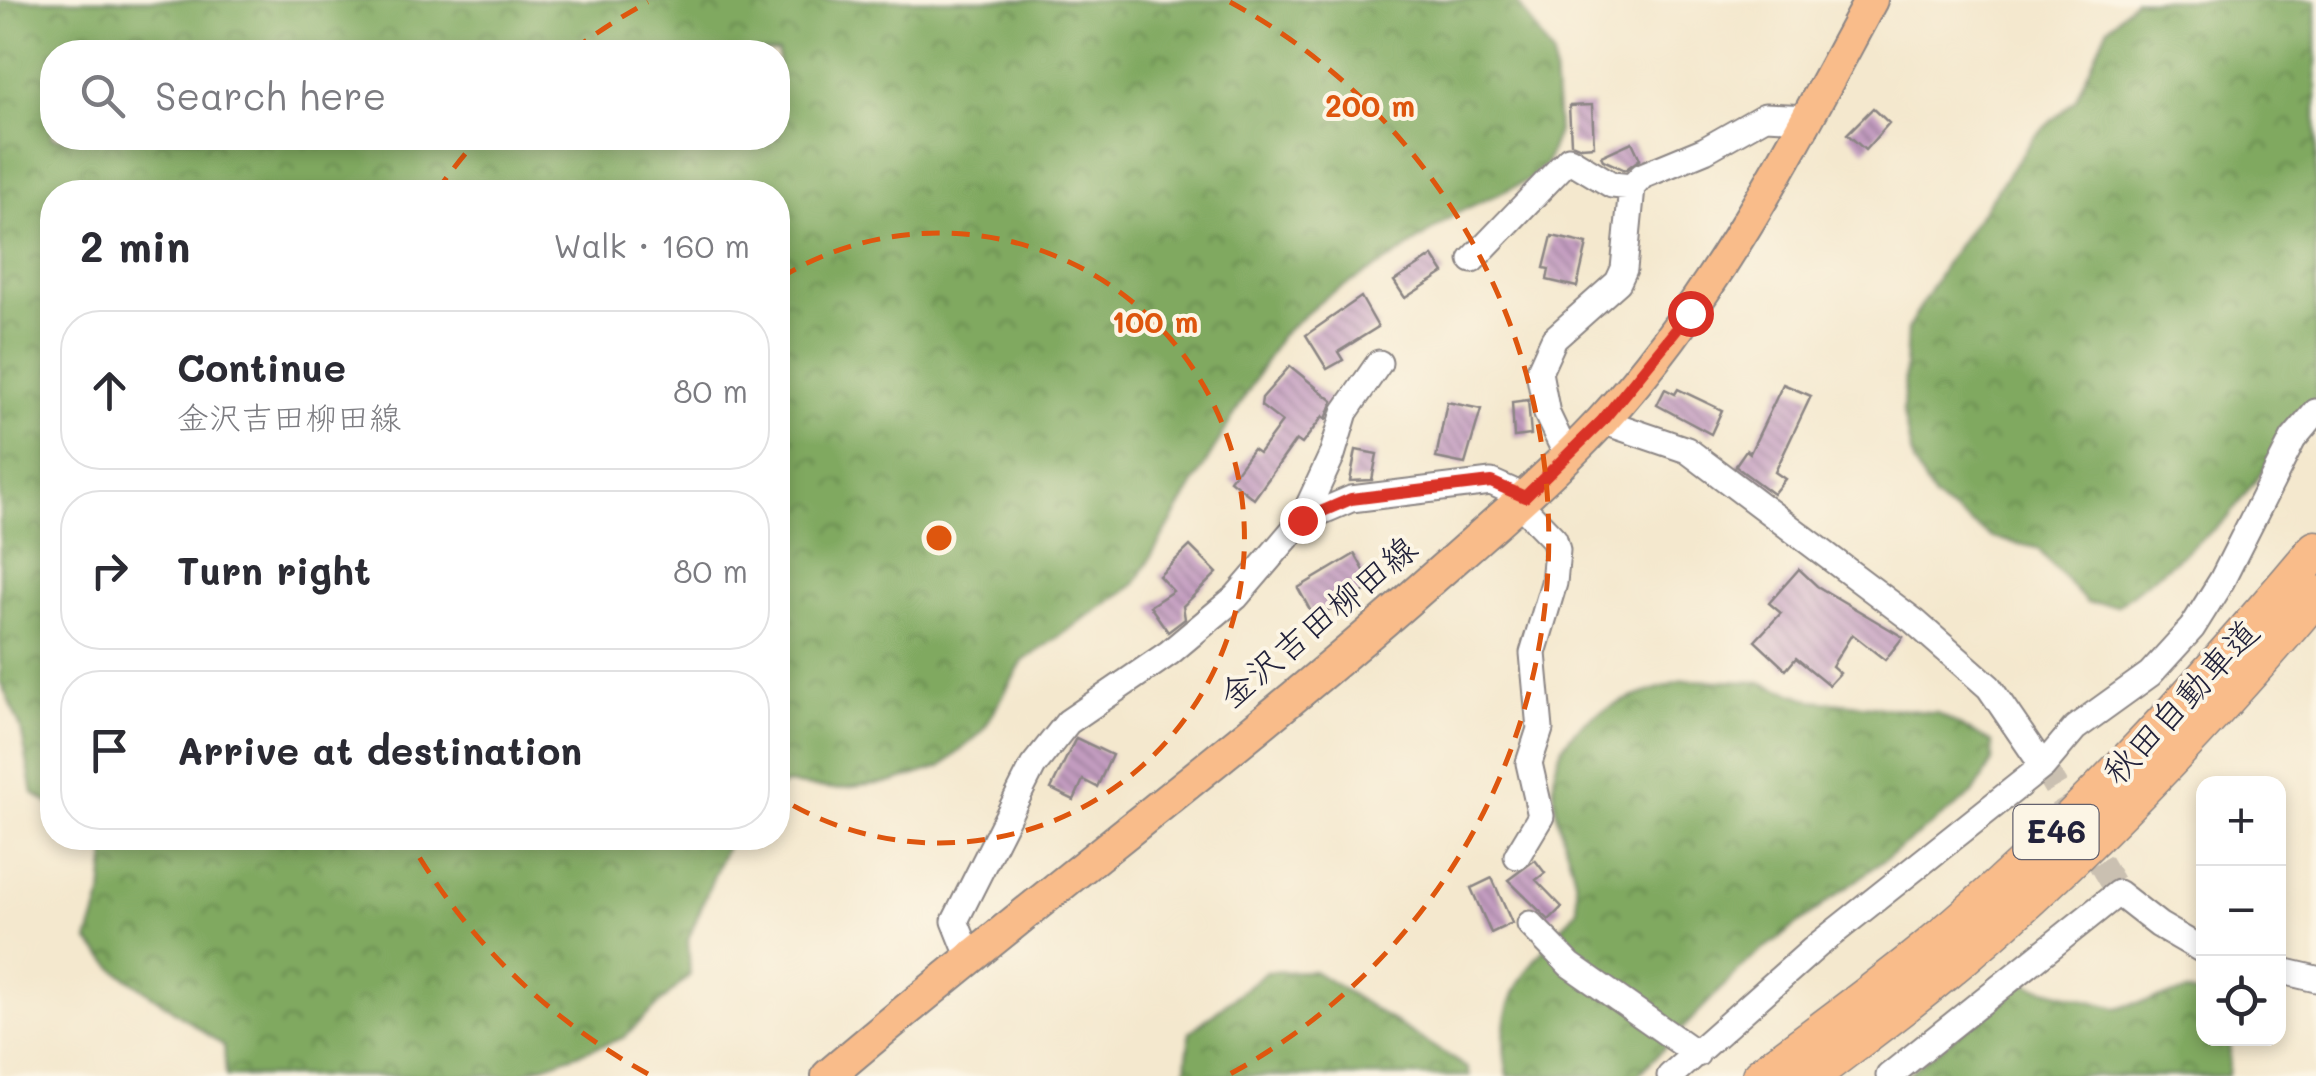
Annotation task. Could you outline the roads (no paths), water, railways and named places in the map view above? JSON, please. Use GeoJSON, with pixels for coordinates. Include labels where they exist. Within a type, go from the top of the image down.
{"type":"FeatureCollection","features":[{"type":"Feature","properties":{"kind":"highway","name":"秋田自動車道"},"geometry":{"type":"LineString","coordinates":[[1761,1076],[1926,950],[2086,804],[2221,663],[2316,550]]}},
{"type":"Feature","properties":{"kind":"highway","name":"秋田自動車道"},"geometry":{"type":"LineString","coordinates":[[1810,1076],[1944,973],[2105,826],[2244,680],[2316,595]]}},
{"type":"Feature","properties":{"kind":"main road","name":"金沢吉田柳田線"},"geometry":{"type":"LineString","coordinates":[[828,1076],[968,956],[1335,664],[1522,500],[1602,421],[1690,313],[1748,229],[1871,0]]}},
{"type":"Feature","properties":{"kind":"street"},"geometry":{"type":"LineString","coordinates":[[1566,456],[1548,414],[1539,372],[1554,339],[1618,282],[1624,270],[1632,186],[1642,176],[1705,150],[1764,116],[1808,118]]}},
{"type":"Feature","properties":{"kind":"street"},"geometry":{"type":"LineString","coordinates":[[1472,260],[1569,159],[1612,185],[1632,186]]}},
{"type":"Feature","properties":{"kind":"street"},"geometry":{"type":"LineString","coordinates":[[968,956],[955,921],[1033,766],[1068,722],[1168,653],[1236,597],[1302,520],[1332,455],[1344,412],[1379,363]]}},
{"type":"Feature","properties":{"kind":"street"},"geometry":{"type":"LineString","coordinates":[[1670,1076],[1818,945],[2043,766],[2076,728],[2150,674],[2192,628],[2245,538],[2294,439],[2316,412]]}},
{"type":"Feature","properties":{"kind":"street"},"geometry":{"type":"LineString","coordinates":[[1602,421],[1687,450],[1914,621],[1989,688],[2043,766]]}},
{"type":"Feature","properties":{"kind":"street"},"geometry":{"type":"LineString","coordinates":[[1302,520],[1351,499],[1491,482],[1522,500],[1554,539],[1554,582],[1534,653],[1540,729],[1529,763],[1541,816],[1516,856]]}},
{"type":"Feature","properties":{"kind":"street"},"geometry":{"type":"LineString","coordinates":[[1889,1076],[2118,893],[2159,925],[2196,946]]}},
{"type":"Feature","properties":{"kind":"street"},"geometry":{"type":"LineString","coordinates":[[1530,924],[1570,965],[1697,1054]]}},
{"type":"Feature","properties":{"kind":"street"},"geometry":{"type":"LineString","coordinates":[[2286,972],[2316,979]]}},
{"type":"Feature","properties":{"kind":"tunnel"},"geometry":{"type":"LineString","coordinates":[[2043,766],[2118,893]]}}]}
